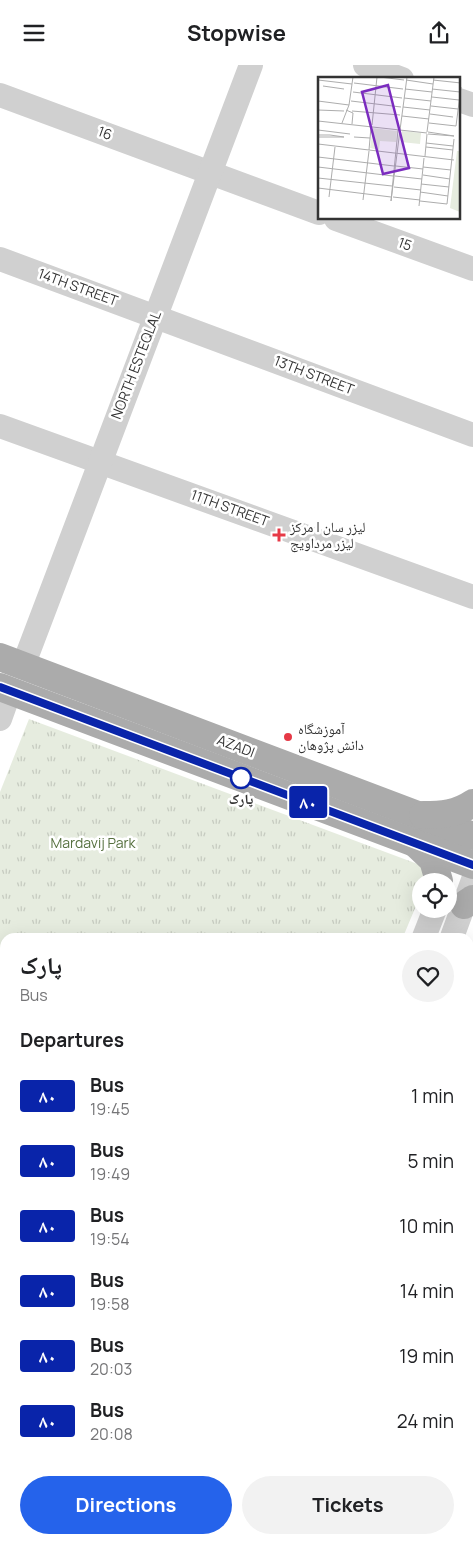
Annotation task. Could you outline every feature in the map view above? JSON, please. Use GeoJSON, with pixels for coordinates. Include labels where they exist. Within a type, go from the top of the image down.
{"type":"FeatureCollection","features":[{"type":"Feature","properties":{"kind":"main road","name":"AZADI"},"geometry":{"type":"LineString","coordinates":[[12,661],[418,815],[464,847]]}},
{"type":"Feature","properties":{"kind":"main road","name":"AZADI"},"geometry":{"type":"LineString","coordinates":[[5,689],[414,842],[464,847]]}},
{"type":"Feature","properties":{"kind":"main road"},"geometry":{"type":"LineString","coordinates":[[418,815],[446,815],[465,809],[473,803]]}},
{"type":"Feature","properties":{"kind":"main road"},"geometry":{"type":"LineString","coordinates":[[414,842],[433,860],[437,873]]}},
{"type":"Feature","properties":{"kind":"street","name":"NORTH ESTEQLAL"},"geometry":{"type":"LineString","coordinates":[[12,661],[100,461],[251,65]]}},
{"type":"Feature","properties":{"kind":"street"},"geometry":{"type":"LineString","coordinates":[[365,65],[397,77]]}},
{"type":"Feature","properties":{"kind":"street","name":"16"},"geometry":{"type":"LineString","coordinates":[[0,95],[210,172]]}},
{"type":"Feature","properties":{"kind":"street"},"geometry":{"type":"LineString","coordinates":[[460,100],[473,105]]}},
{"type":"Feature","properties":{"kind":"street"},"geometry":{"type":"LineString","coordinates":[[210,172],[318,213]]}},
{"type":"Feature","properties":{"kind":"street","name":"15"},"geometry":{"type":"LineString","coordinates":[[339,220],[473,269]]}},
{"type":"Feature","properties":{"kind":"street","name":"14TH STREET"},"geometry":{"type":"LineString","coordinates":[[0,259],[155,316]]}},
{"type":"Feature","properties":{"kind":"street","name":"13TH STREET"},"geometry":{"type":"LineString","coordinates":[[155,316],[473,435]]}},
{"type":"Feature","properties":{"kind":"street","name":"11TH STREET"},"geometry":{"type":"LineString","coordinates":[[0,426],[473,597]]}},
{"type":"Feature","properties":{"kind":"street"},"geometry":{"type":"LineString","coordinates":[[0,719],[5,689]]}},
{"type":"Feature","properties":{"kind":"street"},"geometry":{"type":"LineString","coordinates":[[454,933],[470,894]]}},
{"type":"Feature","properties":{"kind":"street"},"geometry":{"type":"LineString","coordinates":[[426,933],[431,918]]}},
{"type":"Feature","properties":{"kind":"green space","name":"Mardavij Park"},"geometry":{"type":"Polygon","coordinates":[[[29,719],[431,869],[429,873],[412,873],[412,916],[405,933],[0,933],[0,792],[29,719]]]}},
{"type":"Feature","properties":{"kind":"bus line","name":"۸۰"},"geometry":{"type":"LineString","coordinates":[[0,687],[473,865]]}},
{"type":"Feature","properties":{"kind":"place","name":"لیزر سان | مرکز لیزر مرداویج"},"geometry":{"type":"Point","coordinates":[279,535]}},
{"type":"Feature","properties":{"kind":"place","name":"آموزشگاه دانش پژوهان"},"geometry":{"type":"Point","coordinates":[288,737]}},
{"type":"Feature","properties":{"kind":"place","name":"پارک"},"geometry":{"type":"Point","coordinates":[241,778]}}]}
